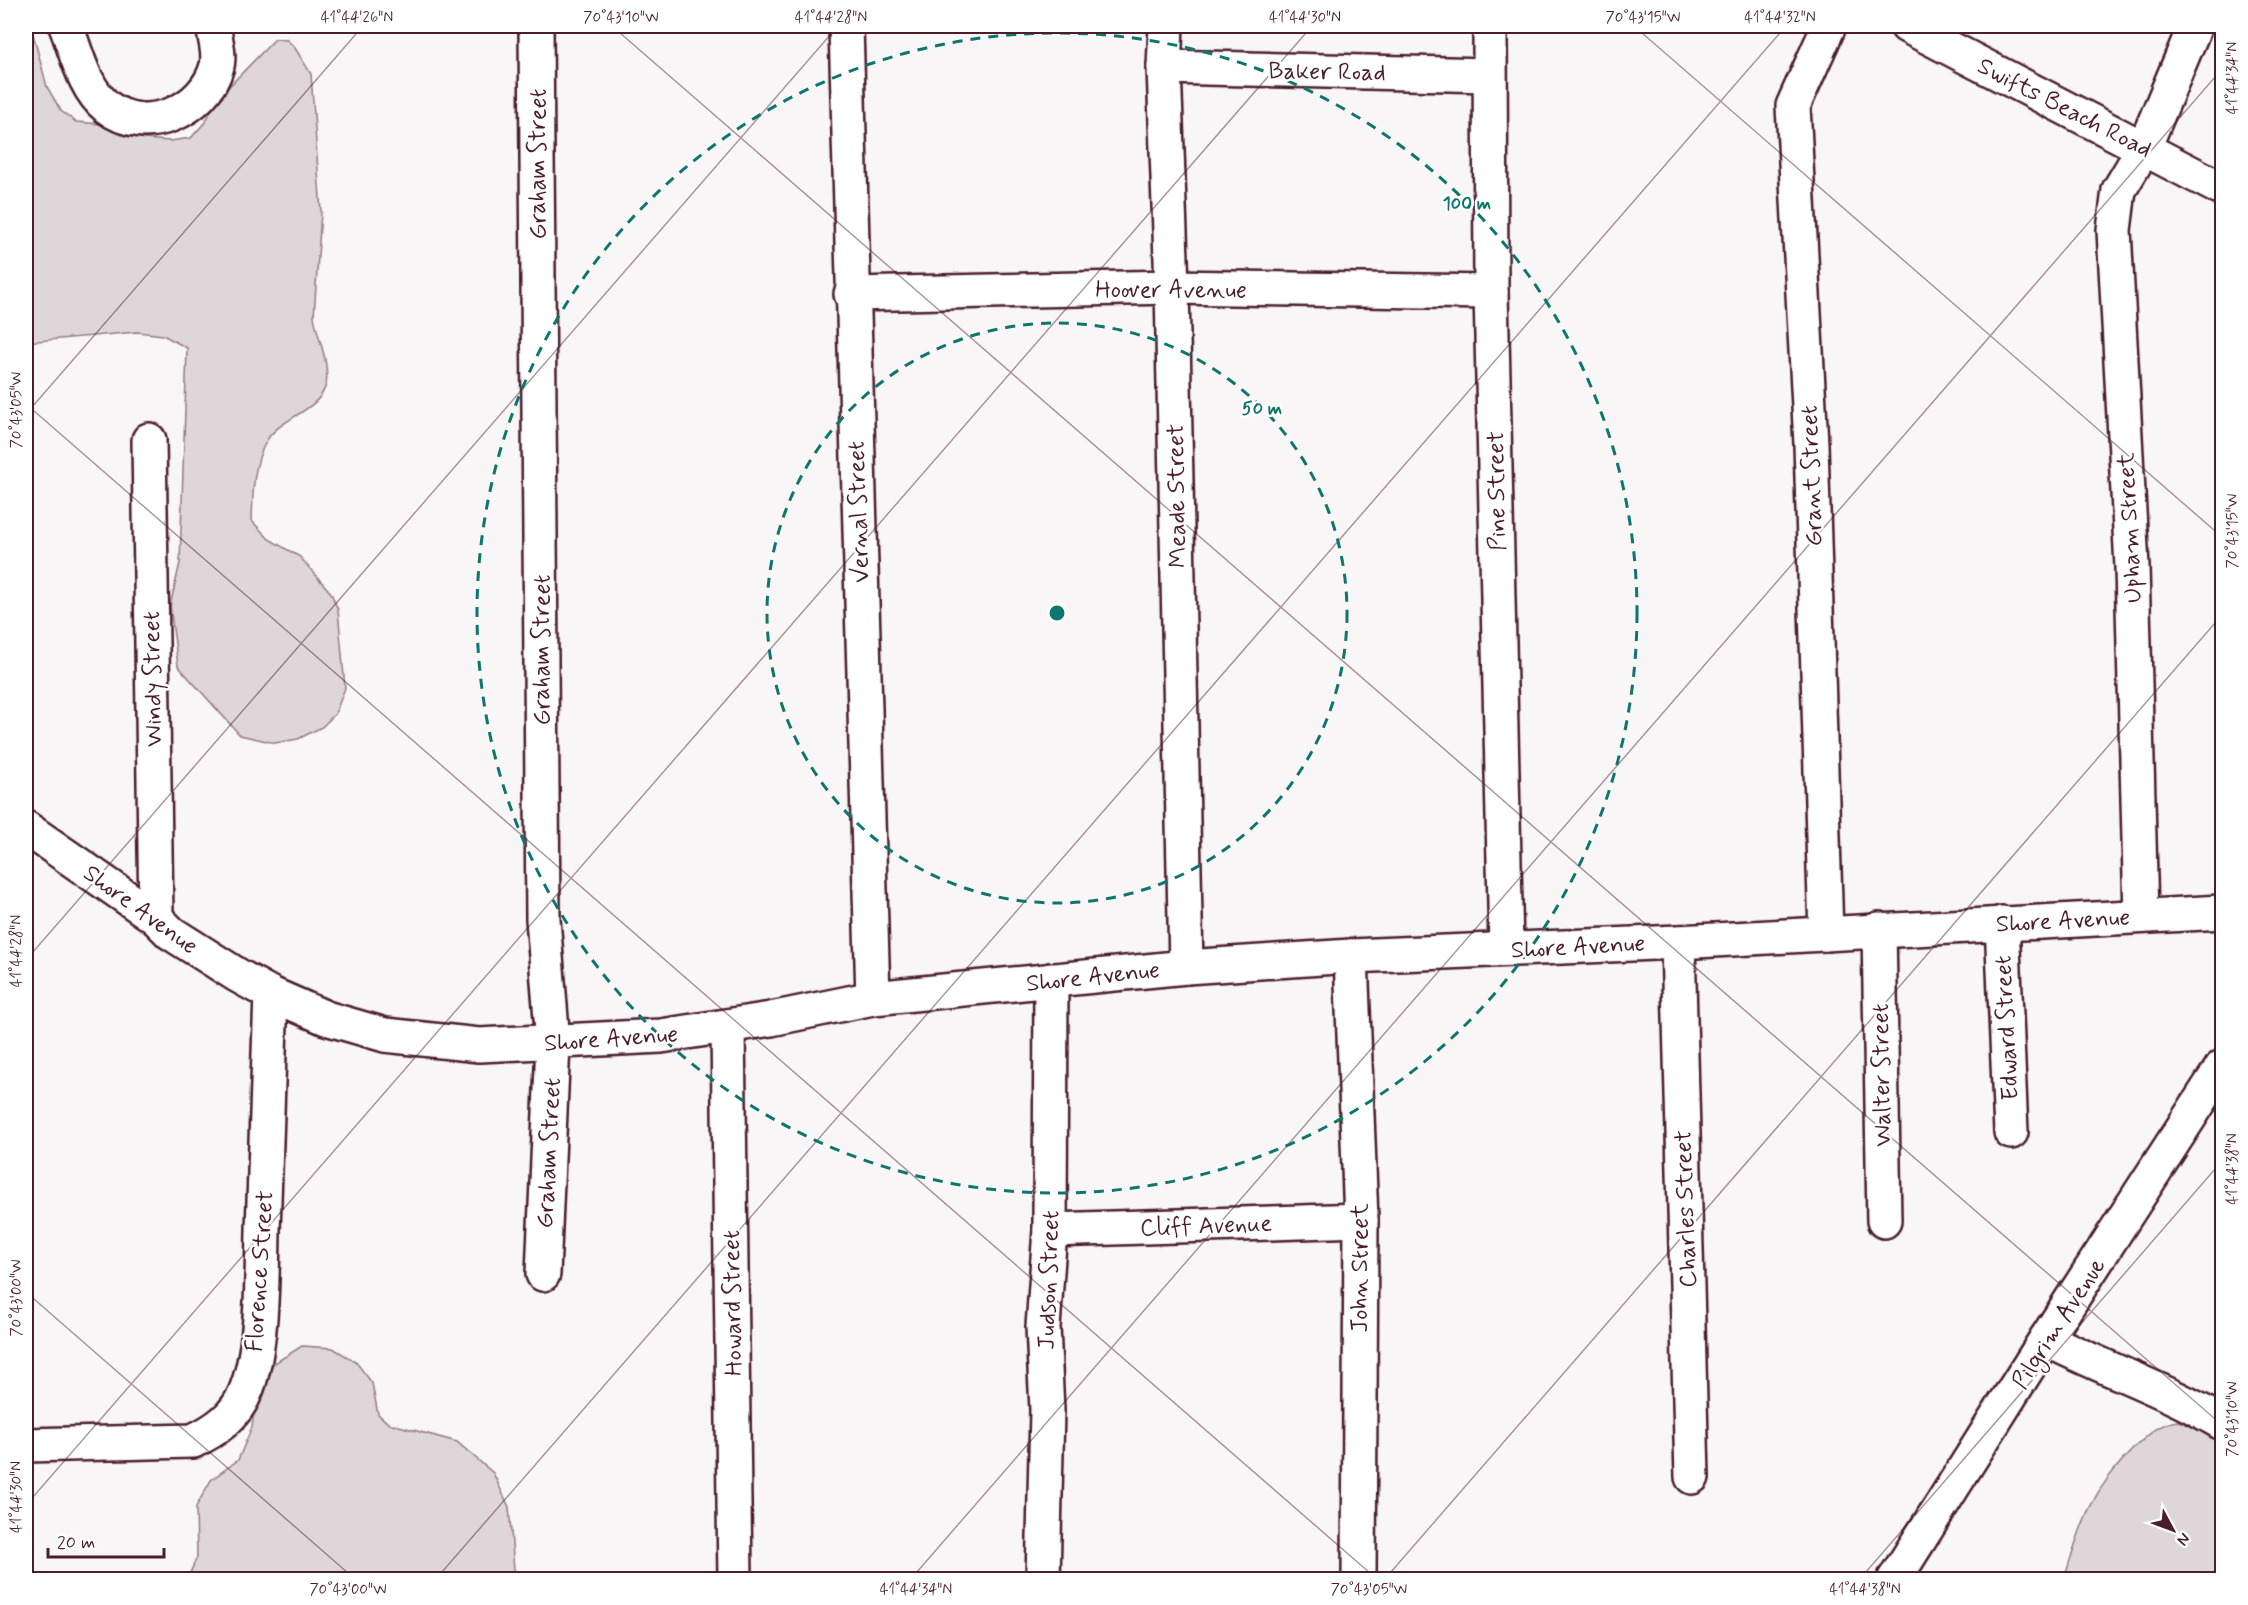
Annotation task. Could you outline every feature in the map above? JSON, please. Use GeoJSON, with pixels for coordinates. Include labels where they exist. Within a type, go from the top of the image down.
{"type":"FeatureCollection","features":[{"type":"Feature","properties":{"kind":"street"},"geometry":{"type":"LineString","coordinates":[[66,26],[97,97],[123,117],[143,122],[182,110],[195,102],[205,90],[218,63],[213,26]]}},
{"type":"Feature","properties":{"kind":"street","name":"Graham Street"},"geometry":{"type":"LineString","coordinates":[[536,26],[543,919],[554,1043],[543,1274]]}},
{"type":"Feature","properties":{"kind":"street","name":"Vernal Street"},"geometry":{"type":"LineString","coordinates":[[846,26],[851,294],[873,998]]}},
{"type":"Feature","properties":{"kind":"street","name":"Meade Street"},"geometry":{"type":"LineString","coordinates":[[1166,26],[1164,67],[1172,287],[1186,967]]}},
{"type":"Feature","properties":{"kind":"street","name":"Grant Street"},"geometry":{"type":"LineString","coordinates":[[1826,934],[1811,444],[1793,106],[1829,26]]}},
{"type":"Feature","properties":{"kind":"street","name":"Swifts Beach Road"},"geometry":{"type":"LineString","coordinates":[[1906,26],[2223,189]]}},
{"type":"Feature","properties":{"kind":"street","name":"Upham Street"},"geometry":{"type":"LineString","coordinates":[[2140,916],[2132,567],[2114,230],[2119,190],[2144,148],[2195,26]]}},
{"type":"Feature","properties":{"kind":"street","name":"Pine Street"},"geometry":{"type":"LineString","coordinates":[[1490,32],[1491,292],[1506,950]]}},
{"type":"Feature","properties":{"kind":"street","name":"Baker Road"},"geometry":{"type":"LineString","coordinates":[[1164,67],[1489,75]]}},
{"type":"Feature","properties":{"kind":"street","name":"Hoover Avenue"},"geometry":{"type":"LineString","coordinates":[[851,294],[1172,287],[1491,292]]}},
{"type":"Feature","properties":{"kind":"street","name":"Windy Street"},"geometry":{"type":"LineString","coordinates":[[149,440],[156,918]]}},
{"type":"Feature","properties":{"kind":"street","name":"Shore Avenue"},"geometry":{"type":"LineString","coordinates":[[26,828],[156,918],[171,933],[271,994],[326,1018],[385,1035],[479,1045],[661,1036],[728,1027],[873,998],[1186,967],[1351,956],[1678,942],[1878,929],[2223,912]]}},
{"type":"Feature","properties":{"kind":"street","name":"Edward Street"},"geometry":{"type":"LineString","coordinates":[[2002,923],[2011,1132]]}},
{"type":"Feature","properties":{"kind":"street","name":"Walter Street"},"geometry":{"type":"LineString","coordinates":[[1878,929],[1884,1221]]}},
{"type":"Feature","properties":{"kind":"street","name":"Charles Street"},"geometry":{"type":"LineString","coordinates":[[1678,942],[1692,1477]]}},
{"type":"Feature","properties":{"kind":"street","name":"John Street"},"geometry":{"type":"LineString","coordinates":[[1351,956],[1361,1220],[1359,1580]]}},
{"type":"Feature","properties":{"kind":"street","name":"Judson Street"},"geometry":{"type":"LineString","coordinates":[[1043,1580],[1047,1444],[1044,1327],[1050,1230],[1051,980]]}},
{"type":"Feature","properties":{"kind":"street","name":"Florence Street"},"geometry":{"type":"LineString","coordinates":[[26,1445],[112,1445],[193,1441],[213,1432],[233,1414],[245,1393],[253,1363],[261,1284],[271,994]]}},
{"type":"Feature","properties":{"kind":"street","name":"Howard Street"},"geometry":{"type":"LineString","coordinates":[[728,1027],[735,1580]]}},
{"type":"Feature","properties":{"kind":"street","name":"Pilgrim Avenue"},"geometry":{"type":"LineString","coordinates":[[1894,1580],[2046,1339],[2223,1067]]}},
{"type":"Feature","properties":{"kind":"street","name":"Cliff Avenue"},"geometry":{"type":"LineString","coordinates":[[1050,1230],[1361,1220]]}},
{"type":"Feature","properties":{"kind":"street"},"geometry":{"type":"LineString","coordinates":[[2046,1339],[2085,1359],[2171,1394],[2223,1423]]}},
{"type":"Feature","properties":{"kind":"shaded area"},"geometry":{"type":"Polygon","coordinates":[[[26,26],[31,26],[47,87],[61,111],[76,122],[101,124],[144,139],[170,141],[191,138],[206,121],[216,100],[275,39],[287,40],[295,48],[311,74],[321,212],[314,316],[325,358],[326,384],[316,401],[281,425],[267,440],[256,470],[252,521],[269,539],[300,557],[331,593],[338,610],[345,688],[335,714],[322,727],[298,739],[275,743],[240,735],[178,666],[170,606],[180,563],[187,348],[163,335],[137,332],[26,342],[26,26]]]}},
{"type":"Feature","properties":{"kind":"shaded area"},"geometry":{"type":"Polygon","coordinates":[[[302,1346],[333,1348],[356,1362],[372,1383],[378,1414],[388,1423],[457,1442],[493,1473],[509,1507],[514,1569],[518,1579],[187,1580],[197,1557],[196,1507],[211,1480],[238,1460],[252,1427],[258,1383],[265,1369],[302,1346]]]}},
{"type":"Feature","properties":{"kind":"shaded area"},"geometry":{"type":"Polygon","coordinates":[[[2178,1421],[2222,1433],[2222,1579],[2064,1580],[2076,1541],[2098,1492],[2121,1462],[2150,1433],[2166,1424],[2178,1421]]]}}]}
